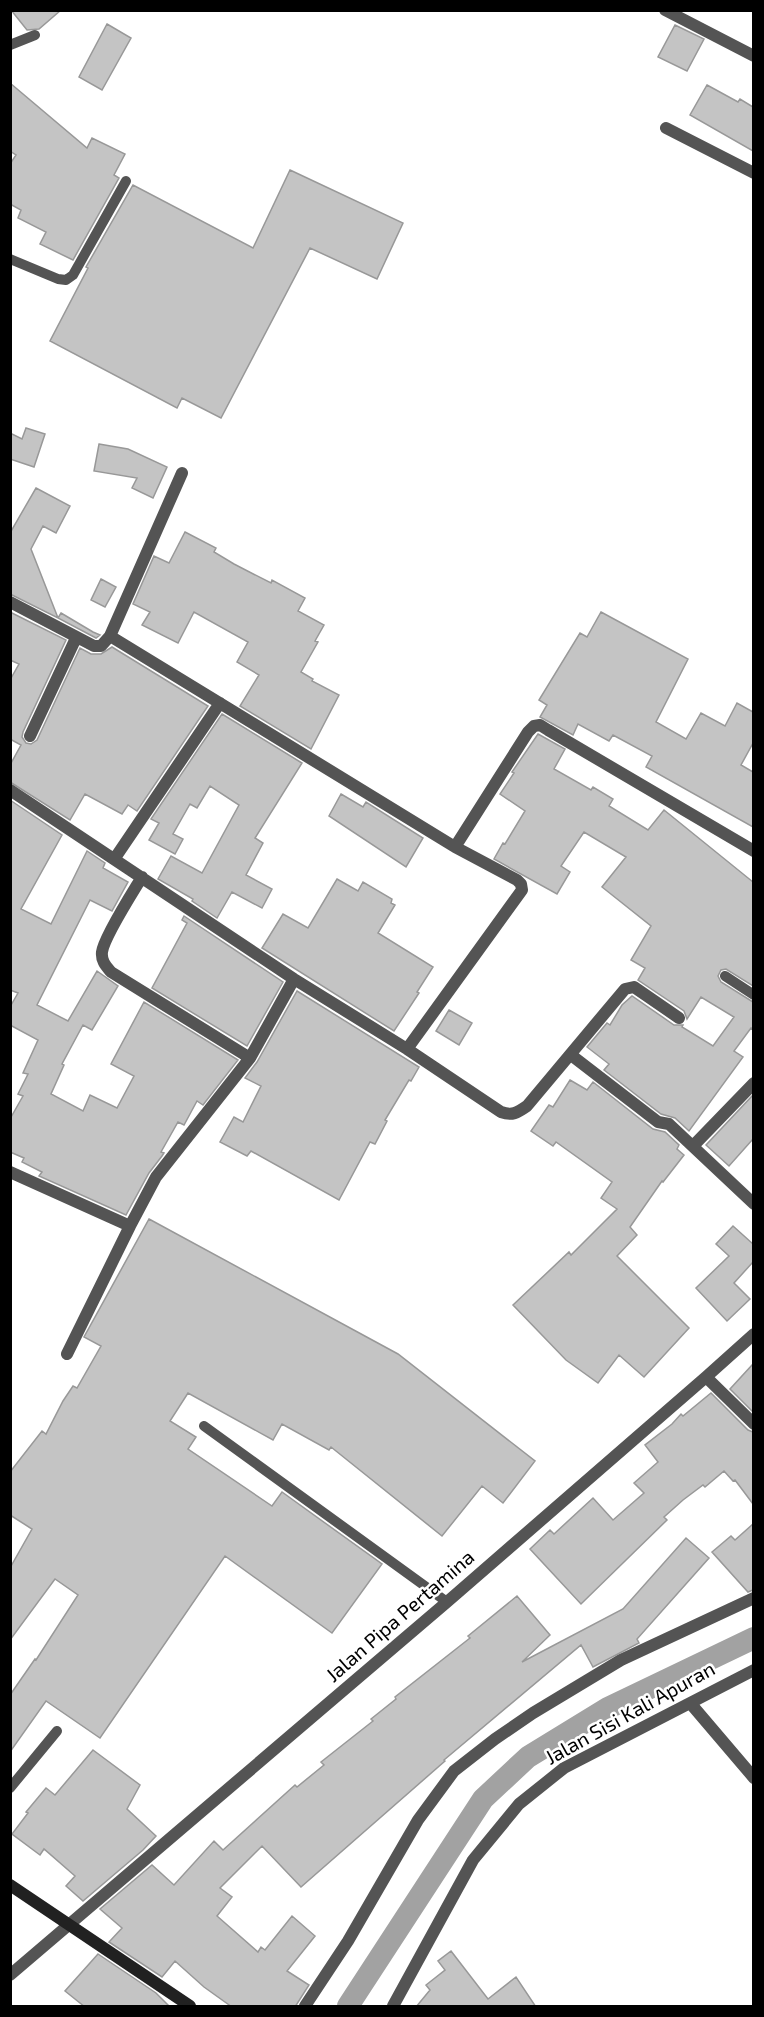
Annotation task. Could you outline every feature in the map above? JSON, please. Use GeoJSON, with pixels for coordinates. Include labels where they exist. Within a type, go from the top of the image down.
{"type":"FeatureCollection","features":[{"type":"Feature","properties":{"kind":"main road"},"geometry":{"type":"LineString","coordinates":[[10,1885],[190,2007]]}},
{"type":"Feature","properties":{"kind":"street"},"geometry":{"type":"LineString","coordinates":[[665,10],[753,56]]}},
{"type":"Feature","properties":{"kind":"street"},"geometry":{"type":"LineString","coordinates":[[666,128],[753,173]]}},
{"type":"Feature","properties":{"kind":"street"},"geometry":{"type":"LineString","coordinates":[[10,602],[76,638],[94,646],[101,646],[110,636],[182,473]]}},
{"type":"Feature","properties":{"kind":"street"},"geometry":{"type":"LineString","coordinates":[[110,636],[455,847],[521,884],[522,890],[407,1049]]}},
{"type":"Feature","properties":{"kind":"street"},"geometry":{"type":"LineString","coordinates":[[30,736],[76,638]]}},
{"type":"Feature","properties":{"kind":"street"},"geometry":{"type":"LineString","coordinates":[[115,858],[220,703]]}},
{"type":"Feature","properties":{"kind":"street"},"geometry":{"type":"LineString","coordinates":[[455,847],[528,732],[534,726],[540,726],[753,851]]}},
{"type":"Feature","properties":{"kind":"street"},"geometry":{"type":"LineString","coordinates":[[10,790],[294,979],[509,1115],[527,1106],[625,989],[634,987],[679,1018]]}},
{"type":"Feature","properties":{"kind":"street"},"geometry":{"type":"LineString","coordinates":[[142,877],[107,938],[102,951],[103,963],[111,972],[250,1058]]}},
{"type":"Feature","properties":{"kind":"street"},"geometry":{"type":"LineString","coordinates":[[67,1354],[156,1177],[250,1058],[294,979]]}},
{"type":"Feature","properties":{"kind":"street"},"geometry":{"type":"LineString","coordinates":[[571,1055],[658,1122],[669,1124],[753,1204]]}},
{"type":"Feature","properties":{"kind":"street"},"geometry":{"type":"LineString","coordinates":[[693,1146],[753,1083]]}},
{"type":"Feature","properties":{"kind":"street"},"geometry":{"type":"LineString","coordinates":[[10,1172],[130,1226]]}},
{"type":"Feature","properties":{"kind":"street","name":"Jalan Pipa Pertamina"},"geometry":{"type":"LineString","coordinates":[[10,1975],[447,1602],[753,1334]]}},
{"type":"Feature","properties":{"kind":"street"},"geometry":{"type":"LineString","coordinates":[[706,1377],[753,1424]]}},
{"type":"Feature","properties":{"kind":"street"},"geometry":{"type":"LineString","coordinates":[[305,2007],[348,1941],[418,1820],[454,1771],[533,1713],[621,1660],[753,1598]]}},
{"type":"Feature","properties":{"kind":"street","name":"Jalan Sisi Kali Apuran"},"geometry":{"type":"LineString","coordinates":[[393,2007],[472,1860],[519,1804],[564,1768],[753,1670]]}},
{"type":"Feature","properties":{"kind":"street"},"geometry":{"type":"LineString","coordinates":[[691,1704],[753,1778]]}},
{"type":"Feature","properties":{"kind":"lane"},"geometry":{"type":"LineString","coordinates":[[10,45],[35,35]]}},
{"type":"Feature","properties":{"kind":"lane"},"geometry":{"type":"LineString","coordinates":[[10,259],[58,279],[66,280],[73,274],[126,181]]}},
{"type":"Feature","properties":{"kind":"lane"},"geometry":{"type":"LineString","coordinates":[[725,976],[753,995]]}},
{"type":"Feature","properties":{"kind":"lane"},"geometry":{"type":"LineString","coordinates":[[204,1426],[447,1602]]}},
{"type":"Feature","properties":{"kind":"lane"},"geometry":{"type":"LineString","coordinates":[[10,1788],[57,1731]]}},
{"type":"Feature","properties":{"kind":"building"},"geometry":{"type":"Polygon","coordinates":[[[11,10],[61,10],[39,29],[27,30],[11,10]]]}},
{"type":"Feature","properties":{"kind":"building"},"geometry":{"type":"Polygon","coordinates":[[[107,24],[131,38],[102,90],[79,77],[107,24]]]}},
{"type":"Feature","properties":{"kind":"building"},"geometry":{"type":"Polygon","coordinates":[[[675,25],[704,39],[687,71],[658,57],[675,25]]]}},
{"type":"Feature","properties":{"kind":"building"},"geometry":{"type":"Polygon","coordinates":[[[10,83],[87,148],[92,138],[125,154],[114,175],[119,178],[73,260],[40,244],[46,232],[18,218],[21,210],[10,204],[10,164],[16,155],[10,151],[10,83]]]}},
{"type":"Feature","properties":{"kind":"building"},"geometry":{"type":"Polygon","coordinates":[[[707,85],[738,102],[740,99],[753,107],[753,151],[690,115],[707,85]]]}},
{"type":"Feature","properties":{"kind":"building"},"geometry":{"type":"Polygon","coordinates":[[[290,170],[403,223],[377,279],[310,248],[221,418],[182,398],[177,408],[50,341],[88,268],[86,267],[133,185],[253,248],[290,170]]]}},
{"type":"Feature","properties":{"kind":"building"},"geometry":{"type":"Polygon","coordinates":[[[26,428],[45,434],[34,467],[10,459],[10,433],[22,439],[26,428]]]}},
{"type":"Feature","properties":{"kind":"building"},"geometry":{"type":"Polygon","coordinates":[[[99,444],[128,449],[167,467],[153,498],[132,488],[137,478],[94,471],[99,444]]]}},
{"type":"Feature","properties":{"kind":"building"},"geometry":{"type":"Polygon","coordinates":[[[36,488],[70,506],[56,533],[43,526],[31,549],[58,618],[10,594],[10,533],[36,488]]]}},
{"type":"Feature","properties":{"kind":"building"},"geometry":{"type":"Polygon","coordinates":[[[185,532],[216,548],[214,552],[234,564],[271,583],[272,580],[305,598],[298,611],[324,625],[315,641],[318,642],[301,672],[313,679],[312,681],[339,695],[311,749],[240,706],[259,675],[237,662],[248,642],[194,612],[178,643],[142,625],[150,612],[133,604],[154,556],[169,563],[185,532]]]}},
{"type":"Feature","properties":{"kind":"building"},"geometry":{"type":"Polygon","coordinates":[[[101,579],[116,587],[105,607],[91,600],[101,579]]]}},
{"type":"Feature","properties":{"kind":"building"},"geometry":{"type":"Polygon","coordinates":[[[10,612],[66,640],[23,732],[22,737],[26,743],[31,744],[37,740],[80,648],[91,654],[101,654],[112,647],[208,706],[137,811],[128,805],[122,814],[85,794],[70,820],[10,782],[10,765],[21,745],[10,739],[10,680],[19,664],[10,660],[10,612]]]}},
{"type":"Feature","properties":{"kind":"building"},"geometry":{"type":"Polygon","coordinates":[[[601,612],[688,659],[656,722],[686,739],[701,713],[725,726],[737,703],[753,712],[753,743],[741,765],[753,772],[753,827],[646,767],[652,756],[613,735],[609,741],[578,724],[573,735],[540,717],[547,705],[539,700],[580,633],[587,637],[601,612]]]}},
{"type":"Feature","properties":{"kind":"building"},"geometry":{"type":"Polygon","coordinates":[[[61,613],[100,635],[96,638],[58,618],[61,613]]]}},
{"type":"Feature","properties":{"kind":"building"},"geometry":{"type":"Polygon","coordinates":[[[222,714],[302,763],[255,838],[263,843],[246,875],[272,889],[262,908],[232,892],[217,918],[192,901],[193,899],[158,879],[171,856],[202,873],[239,805],[210,786],[197,808],[190,804],[173,834],[183,839],[175,854],[149,840],[159,823],[151,819],[222,714]]]}},
{"type":"Feature","properties":{"kind":"building"},"geometry":{"type":"Polygon","coordinates":[[[538,734],[565,749],[554,769],[591,790],[593,787],[613,799],[609,806],[648,830],[664,810],[753,882],[753,986],[726,969],[721,970],[718,976],[721,982],[753,1002],[753,1029],[751,1028],[734,1051],[743,1057],[689,1131],[675,1118],[661,1114],[604,1070],[609,1064],[587,1047],[607,1023],[610,1025],[622,1005],[632,996],[674,1025],[683,1025],[682,1027],[713,1046],[734,1017],[701,997],[687,1019],[684,1011],[638,980],[645,968],[631,960],[651,926],[602,887],[626,857],[584,832],[561,866],[570,872],[557,894],[494,859],[525,811],[500,794],[538,734]]]}},
{"type":"Feature","properties":{"kind":"building"},"geometry":{"type":"Polygon","coordinates":[[[341,794],[363,807],[366,802],[423,838],[406,867],[329,816],[341,794]]]}},
{"type":"Feature","properties":{"kind":"building"},"geometry":{"type":"Polygon","coordinates":[[[10,800],[62,835],[21,909],[51,924],[87,851],[105,863],[103,868],[128,882],[112,911],[90,900],[37,1005],[68,1021],[97,971],[118,986],[92,1030],[83,1025],[62,1064],[64,1065],[51,1094],[83,1111],[90,1095],[117,1108],[134,1076],[111,1064],[144,1002],[238,1060],[203,1105],[197,1101],[184,1125],[178,1122],[161,1152],[164,1153],[149,1173],[126,1215],[39,1176],[42,1172],[22,1162],[24,1158],[10,1152],[10,1119],[23,1096],[18,1094],[28,1074],[23,1073],[38,1040],[10,1025],[10,1007],[18,993],[10,990],[10,800]]]}},
{"type":"Feature","properties":{"kind":"building"},"geometry":{"type":"Polygon","coordinates":[[[337,879],[358,891],[363,882],[392,899],[391,903],[395,905],[378,933],[433,967],[394,1031],[262,948],[283,914],[308,928],[337,879]]]}},
{"type":"Feature","properties":{"kind":"building"},"geometry":{"type":"Polygon","coordinates":[[[184,916],[283,982],[247,1046],[152,988],[187,923],[182,920],[184,916]]]}},
{"type":"Feature","properties":{"kind":"building"},"geometry":{"type":"Polygon","coordinates":[[[297,991],[419,1067],[385,1120],[387,1121],[375,1144],[370,1142],[339,1200],[251,1151],[247,1156],[220,1142],[234,1117],[243,1122],[261,1086],[245,1078],[257,1062],[297,991]]]}},
{"type":"Feature","properties":{"kind":"building"},"geometry":{"type":"Polygon","coordinates":[[[449,1010],[472,1023],[459,1045],[436,1031],[449,1010]]]}},
{"type":"Feature","properties":{"kind":"building"},"geometry":{"type":"Polygon","coordinates":[[[570,1080],[587,1090],[593,1082],[653,1129],[665,1132],[679,1145],[677,1149],[684,1155],[662,1181],[630,1227],[637,1235],[617,1256],[689,1328],[644,1377],[619,1355],[598,1383],[566,1360],[513,1305],[569,1252],[571,1255],[617,1209],[601,1198],[612,1182],[556,1142],[553,1146],[531,1131],[549,1105],[553,1107],[570,1080]]]}},
{"type":"Feature","properties":{"kind":"building"},"geometry":{"type":"Polygon","coordinates":[[[753,1095],[753,1139],[729,1166],[706,1145],[753,1095]]]}},
{"type":"Feature","properties":{"kind":"building"},"geometry":{"type":"Polygon","coordinates":[[[149,1219],[398,1354],[535,1461],[503,1503],[482,1486],[442,1536],[331,1447],[329,1450],[282,1424],[273,1440],[188,1393],[170,1421],[196,1437],[188,1449],[272,1506],[282,1492],[382,1564],[332,1633],[225,1556],[100,1738],[46,1701],[10,1752],[10,1695],[36,1660],[78,1595],[55,1579],[10,1640],[10,1568],[32,1529],[10,1515],[10,1472],[42,1431],[46,1434],[63,1401],[73,1386],[77,1388],[101,1346],[84,1337],[149,1219]]]}},
{"type":"Feature","properties":{"kind":"building"},"geometry":{"type":"Polygon","coordinates":[[[733,1226],[753,1244],[753,1262],[734,1283],[750,1299],[727,1321],[696,1288],[729,1256],[716,1244],[733,1226]]]}},
{"type":"Feature","properties":{"kind":"building"},"geometry":{"type":"Polygon","coordinates":[[[753,1364],[753,1412],[730,1389],[753,1364]]]}},
{"type":"Feature","properties":{"kind":"building"},"geometry":{"type":"Polygon","coordinates":[[[711,1393],[748,1430],[753,1432],[753,1504],[735,1480],[733,1481],[724,1471],[705,1487],[703,1485],[683,1500],[664,1517],[667,1520],[581,1604],[530,1549],[550,1530],[554,1534],[593,1498],[613,1520],[644,1493],[634,1483],[658,1462],[645,1445],[681,1414],[683,1416],[711,1393]]]}},
{"type":"Feature","properties":{"kind":"building"},"geometry":{"type":"Polygon","coordinates":[[[753,1524],[753,1590],[748,1592],[712,1552],[731,1536],[735,1540],[753,1524]]]}},
{"type":"Feature","properties":{"kind":"building"},"geometry":{"type":"Polygon","coordinates":[[[686,1538],[709,1558],[637,1639],[639,1643],[593,1667],[581,1645],[444,1760],[301,1887],[262,1846],[220,1888],[232,1897],[217,1916],[258,1952],[261,1947],[265,1950],[292,1916],[315,1936],[287,1971],[309,1985],[295,2007],[232,2007],[204,1987],[175,1961],[162,1977],[109,1942],[122,1928],[100,1909],[152,1865],[174,1885],[214,1841],[223,1850],[295,1785],[297,1787],[324,1765],[321,1762],[373,1721],[371,1719],[396,1699],[395,1697],[470,1638],[468,1636],[517,1596],[550,1635],[522,1662],[623,1609],[686,1538]]]}},
{"type":"Feature","properties":{"kind":"building"},"geometry":{"type":"Polygon","coordinates":[[[93,1750],[140,1785],[127,1809],[156,1836],[143,1850],[83,1901],[66,1886],[75,1876],[44,1849],[40,1855],[12,1834],[28,1813],[26,1812],[46,1788],[55,1795],[93,1750]]]}},
{"type":"Feature","properties":{"kind":"building"},"geometry":{"type":"Polygon","coordinates":[[[451,1951],[488,1999],[516,1977],[536,2007],[416,2007],[430,1990],[426,1985],[445,1970],[438,1961],[451,1951]]]}},
{"type":"Feature","properties":{"kind":"building"},"geometry":{"type":"Polygon","coordinates":[[[98,1954],[156,1993],[170,2007],[85,2007],[65,1991],[98,1954]]]}},
{"type":"Feature","properties":{"kind":"waterway"},"geometry":{"type":"LineString","coordinates":[[348,2006],[483,1799],[528,1757],[608,1708],[754,1638]]}}]}
